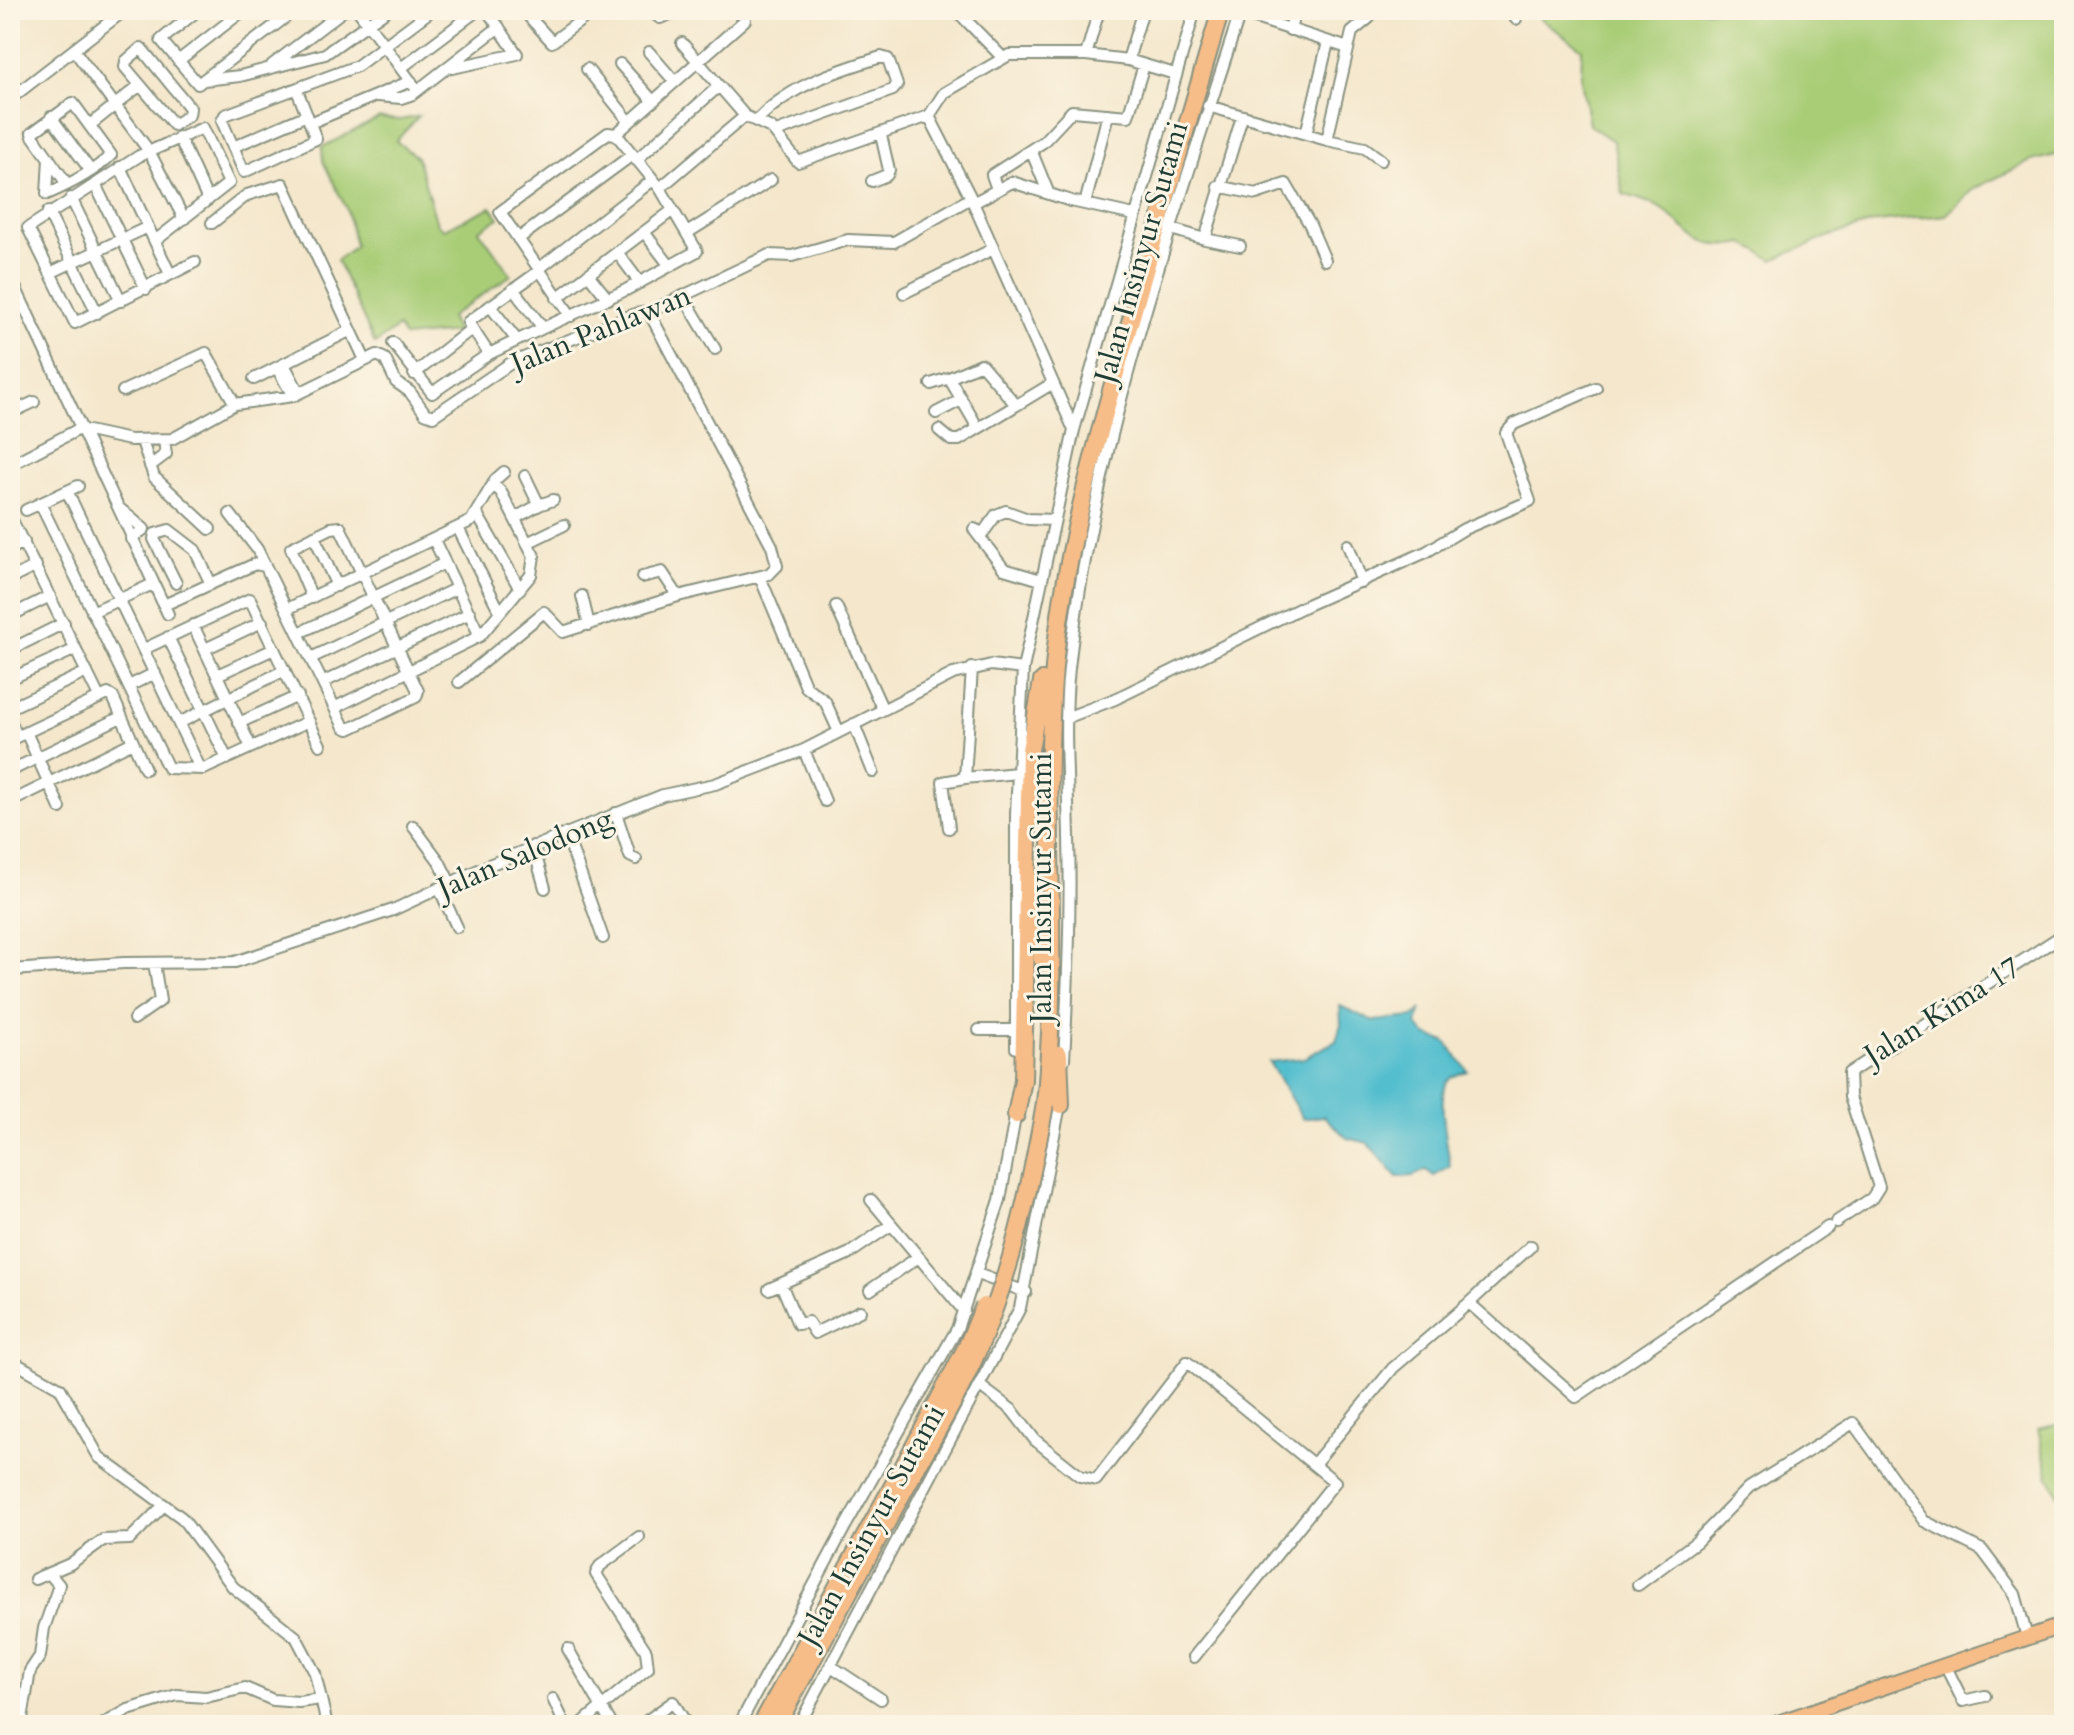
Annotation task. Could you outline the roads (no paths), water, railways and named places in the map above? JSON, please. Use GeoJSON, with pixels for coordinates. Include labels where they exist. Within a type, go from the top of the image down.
{"type":"FeatureCollection","features":[{"type":"Feature","properties":{"kind":"highway","name":"Jalan Insinyur Sutami"},"geometry":{"type":"LineString","coordinates":[[1047,1103],[1041,1020],[1042,681],[1057,568],[1078,470],[1212,10]]}},
{"type":"Feature","properties":{"kind":"highway","name":"Jalan Insinyur Sutami"},"geometry":{"type":"LineString","coordinates":[[777,1725],[908,1472],[967,1346],[991,1288],[1047,1103],[1053,933],[1049,755],[1054,665],[1070,556],[1097,437],[1221,10]]}},
{"type":"Feature","properties":{"kind":"highway"},"geometry":{"type":"LineString","coordinates":[[1016,1115],[1023,1080],[1030,750],[1042,681]]}},
{"type":"Feature","properties":{"kind":"highway","name":"Jalan Insinyur Sutami"},"geometry":{"type":"LineString","coordinates":[[761,1725],[908,1472]]}},
{"type":"Feature","properties":{"kind":"main road"},"geometry":{"type":"LineString","coordinates":[[1772,1725],[2064,1625]]}},
{"type":"Feature","properties":{"kind":"street"},"geometry":{"type":"LineString","coordinates":[[10,16],[19,10]]}},
{"type":"Feature","properties":{"kind":"street"},"geometry":{"type":"LineString","coordinates":[[10,99],[125,10]]}},
{"type":"Feature","properties":{"kind":"street"},"geometry":{"type":"LineString","coordinates":[[198,10],[164,36],[162,41],[196,83],[295,10]]}},
{"type":"Feature","properties":{"kind":"street"},"geometry":{"type":"LineString","coordinates":[[178,61],[244,10]]}},
{"type":"Feature","properties":{"kind":"street"},"geometry":{"type":"LineString","coordinates":[[267,69],[344,10]]}},
{"type":"Feature","properties":{"kind":"street"},"geometry":{"type":"LineString","coordinates":[[358,10],[414,86]]}},
{"type":"Feature","properties":{"kind":"street"},"geometry":{"type":"LineString","coordinates":[[204,80],[215,81],[333,51],[387,10]]}},
{"type":"Feature","properties":{"kind":"street"},"geometry":{"type":"LineString","coordinates":[[297,90],[316,136],[314,141],[243,171],[222,121],[225,115],[357,66],[432,10]]}},
{"type":"Feature","properties":{"kind":"street"},"geometry":{"type":"LineString","coordinates":[[401,68],[478,10]]}},
{"type":"Feature","properties":{"kind":"street"},"geometry":{"type":"LineString","coordinates":[[447,68],[517,55],[517,50],[487,10]]}},
{"type":"Feature","properties":{"kind":"street"},"geometry":{"type":"LineString","coordinates":[[528,12],[546,39],[555,41],[595,10]]}},
{"type":"Feature","properties":{"kind":"street"},"geometry":{"type":"LineString","coordinates":[[649,10],[660,18],[681,10]]}},
{"type":"Feature","properties":{"kind":"street"},"geometry":{"type":"LineString","coordinates":[[956,10],[1002,57]]}},
{"type":"Feature","properties":{"kind":"street"},"geometry":{"type":"LineString","coordinates":[[1086,55],[1099,10]]}},
{"type":"Feature","properties":{"kind":"street"},"geometry":{"type":"LineString","coordinates":[[1128,60],[1143,10]]}},
{"type":"Feature","properties":{"kind":"street"},"geometry":{"type":"LineString","coordinates":[[739,1725],[840,1536],[951,1341],[985,1251],[1000,1200],[1016,1115],[1017,773],[1023,669],[1074,430],[1195,10]]}},
{"type":"Feature","properties":{"kind":"street"},"geometry":{"type":"LineString","coordinates":[[1290,30],[1295,10]]}},
{"type":"Feature","properties":{"kind":"street"},"geometry":{"type":"LineString","coordinates":[[1327,140],[1354,30],[1368,22],[1369,16],[1363,10]]}},
{"type":"Feature","properties":{"kind":"street"},"geometry":{"type":"LineString","coordinates":[[799,1725],[980,1386],[1026,1292],[1069,878],[1066,718],[1076,610],[1103,469],[1208,106],[1240,12],[1348,48]]}},
{"type":"Feature","properties":{"kind":"street"},"geometry":{"type":"LineString","coordinates":[[616,134],[745,20]]}},
{"type":"Feature","properties":{"kind":"street"},"geometry":{"type":"LineString","coordinates":[[233,147],[378,96],[401,98],[414,86],[447,68],[499,27]]}},
{"type":"Feature","properties":{"kind":"street"},"geometry":{"type":"LineString","coordinates":[[1306,134],[1328,42]]}},
{"type":"Feature","properties":{"kind":"street"},"geometry":{"type":"LineString","coordinates":[[682,43],[745,116],[776,132],[800,162],[929,116],[944,93],[1002,57],[1086,55],[1128,60],[1175,74]]}},
{"type":"Feature","properties":{"kind":"street"},"geometry":{"type":"LineString","coordinates":[[145,48],[190,108],[190,114],[171,126],[139,86],[125,62],[145,48]]}},
{"type":"Feature","properties":{"kind":"street"},"geometry":{"type":"LineString","coordinates":[[74,50],[149,151],[184,219]]}},
{"type":"Feature","properties":{"kind":"street"},"geometry":{"type":"LineString","coordinates":[[649,52],[675,82]]}},
{"type":"Feature","properties":{"kind":"street"},"geometry":{"type":"LineString","coordinates":[[757,120],[771,106],[814,80],[881,57],[888,59],[897,85],[893,90],[776,132]]}},
{"type":"Feature","properties":{"kind":"street"},"geometry":{"type":"LineString","coordinates":[[620,64],[653,101]]}},
{"type":"Feature","properties":{"kind":"street"},"geometry":{"type":"LineString","coordinates":[[997,189],[992,175],[1031,150],[1072,111],[1130,114],[1144,65]]}},
{"type":"Feature","properties":{"kind":"street"},"geometry":{"type":"LineString","coordinates":[[587,69],[629,121]]}},
{"type":"Feature","properties":{"kind":"street"},"geometry":{"type":"LineString","coordinates":[[90,125],[139,86]]}},
{"type":"Feature","properties":{"kind":"street"},"geometry":{"type":"LineString","coordinates":[[518,239],[634,157],[719,86]]}},
{"type":"Feature","properties":{"kind":"street"},"geometry":{"type":"LineString","coordinates":[[49,158],[44,192],[48,194],[67,184],[90,170],[111,153],[75,104],[51,117],[34,130],[33,136],[49,158],[67,184]]}},
{"type":"Feature","properties":{"kind":"street"},"geometry":{"type":"LineString","coordinates":[[1208,106],[1365,148],[1381,160]]}},
{"type":"Feature","properties":{"kind":"street"},"geometry":{"type":"LineString","coordinates":[[1085,204],[1108,114]]}},
{"type":"Feature","properties":{"kind":"street"},"geometry":{"type":"LineString","coordinates":[[489,354],[470,330],[469,321],[745,116]]}},
{"type":"Feature","properties":{"kind":"street"},"geometry":{"type":"LineString","coordinates":[[929,116],[972,200],[1074,430]]}},
{"type":"Feature","properties":{"kind":"street"},"geometry":{"type":"LineString","coordinates":[[51,117],[90,170]]}},
{"type":"Feature","properties":{"kind":"street"},"geometry":{"type":"LineString","coordinates":[[1205,239],[1218,186],[1242,117]]}},
{"type":"Feature","properties":{"kind":"street"},"geometry":{"type":"LineString","coordinates":[[155,241],[230,181],[205,130],[179,137],[120,167],[48,212],[28,229],[76,323],[195,262]]}},
{"type":"Feature","properties":{"kind":"street"},"geometry":{"type":"LineString","coordinates":[[393,343],[414,374],[432,393],[516,339],[571,316],[608,299],[697,251],[656,184],[616,134],[608,133],[500,208],[503,219],[571,316]]}},
{"type":"Feature","properties":{"kind":"street"},"geometry":{"type":"LineString","coordinates":[[872,181],[887,175],[889,170],[881,135]]}},
{"type":"Feature","properties":{"kind":"street"},"geometry":{"type":"LineString","coordinates":[[179,137],[208,200]]}},
{"type":"Feature","properties":{"kind":"street"},"geometry":{"type":"LineString","coordinates":[[1031,150],[1048,192]]}},
{"type":"Feature","properties":{"kind":"street"},"geometry":{"type":"LineString","coordinates":[[120,167],[170,274]]}},
{"type":"Feature","properties":{"kind":"street"},"geometry":{"type":"LineString","coordinates":[[687,233],[771,180]]}},
{"type":"Feature","properties":{"kind":"street","name":"Jalan Pahlawan"},"geometry":{"type":"LineString","coordinates":[[365,360],[377,355],[385,359],[396,382],[431,417],[511,363],[635,314],[649,312],[769,255],[792,256],[848,240],[894,242],[1012,182],[1134,215]]}},
{"type":"Feature","properties":{"kind":"street"},"geometry":{"type":"LineString","coordinates":[[1218,186],[1256,194],[1285,183],[1310,225],[1325,260]]}},
{"type":"Feature","properties":{"kind":"street"},"geometry":{"type":"LineString","coordinates":[[95,184],[146,289]]}},
{"type":"Feature","properties":{"kind":"street"},"geometry":{"type":"LineString","coordinates":[[10,465],[79,429],[142,441],[181,436],[235,404],[296,395],[365,360],[283,184],[247,195],[212,223]]}},
{"type":"Feature","properties":{"kind":"street"},"geometry":{"type":"LineString","coordinates":[[71,198],[121,301]]}},
{"type":"Feature","properties":{"kind":"street"},"geometry":{"type":"LineString","coordinates":[[557,298],[673,210]]}},
{"type":"Feature","properties":{"kind":"street"},"geometry":{"type":"LineString","coordinates":[[48,212],[97,313]]}},
{"type":"Feature","properties":{"kind":"street"},"geometry":{"type":"LineString","coordinates":[[50,273],[148,227]]}},
{"type":"Feature","properties":{"kind":"street"},"geometry":{"type":"LineString","coordinates":[[1171,229],[1240,246]]}},
{"type":"Feature","properties":{"kind":"street"},"geometry":{"type":"LineString","coordinates":[[644,232],[670,266]]}},
{"type":"Feature","properties":{"kind":"street"},"geometry":{"type":"LineString","coordinates":[[904,293],[993,249]]}},
{"type":"Feature","properties":{"kind":"street"},"geometry":{"type":"LineString","coordinates":[[617,252],[640,283]]}},
{"type":"Feature","properties":{"kind":"street"},"geometry":{"type":"LineString","coordinates":[[588,274],[608,299]]}},
{"type":"Feature","properties":{"kind":"street"},"geometry":{"type":"LineString","coordinates":[[10,276],[166,610],[211,584],[257,564],[265,566]]}},
{"type":"Feature","properties":{"kind":"street"},"geometry":{"type":"LineString","coordinates":[[513,289],[543,328]]}},
{"type":"Feature","properties":{"kind":"street"},"geometry":{"type":"LineString","coordinates":[[684,297],[715,349]]}},
{"type":"Feature","properties":{"kind":"street"},"geometry":{"type":"LineString","coordinates":[[490,306],[516,339]]}},
{"type":"Feature","properties":{"kind":"street"},"geometry":{"type":"LineString","coordinates":[[459,682],[542,613],[550,615],[562,632],[773,571],[776,555],[649,312]]}},
{"type":"Feature","properties":{"kind":"street"},"geometry":{"type":"LineString","coordinates":[[254,379],[351,330]]}},
{"type":"Feature","properties":{"kind":"street"},"geometry":{"type":"LineString","coordinates":[[414,374],[470,330]]}},
{"type":"Feature","properties":{"kind":"street"},"geometry":{"type":"LineString","coordinates":[[123,391],[206,353],[235,404]]}},
{"type":"Feature","properties":{"kind":"street"},"geometry":{"type":"LineString","coordinates":[[931,384],[981,364],[1016,405]]}},
{"type":"Feature","properties":{"kind":"street"},"geometry":{"type":"LineString","coordinates":[[280,366],[296,395]]}},
{"type":"Feature","properties":{"kind":"street"},"geometry":{"type":"LineString","coordinates":[[949,378],[978,428]]}},
{"type":"Feature","properties":{"kind":"street"},"geometry":{"type":"LineString","coordinates":[[939,430],[957,441],[1053,383]]}},
{"type":"Feature","properties":{"kind":"street"},"geometry":{"type":"LineString","coordinates":[[1066,718],[1115,699],[1307,605],[1426,552],[1464,529],[1530,501],[1506,433],[1514,424],[1596,388]]}},
{"type":"Feature","properties":{"kind":"street"},"geometry":{"type":"LineString","coordinates":[[936,413],[961,400]]}},
{"type":"Feature","properties":{"kind":"street"},"geometry":{"type":"LineString","coordinates":[[13,404],[34,402]]}},
{"type":"Feature","properties":{"kind":"street"},"geometry":{"type":"LineString","coordinates":[[150,466],[166,454],[164,440]]}},
{"type":"Feature","properties":{"kind":"street"},"geometry":{"type":"LineString","coordinates":[[142,441],[154,477],[210,529]]}},
{"type":"Feature","properties":{"kind":"street"},"geometry":{"type":"LineString","coordinates":[[287,609],[458,528],[477,514],[504,472]]}},
{"type":"Feature","properties":{"kind":"street"},"geometry":{"type":"LineString","coordinates":[[525,476],[539,504]]}},
{"type":"Feature","properties":{"kind":"street"},"geometry":{"type":"LineString","coordinates":[[494,485],[501,492],[534,556]]}},
{"type":"Feature","properties":{"kind":"street"},"geometry":{"type":"LineString","coordinates":[[26,510],[78,486]]}},
{"type":"Feature","properties":{"kind":"street"},"geometry":{"type":"LineString","coordinates":[[67,491],[199,766],[204,769],[214,765],[309,721]]}},
{"type":"Feature","properties":{"kind":"street"},"geometry":{"type":"LineString","coordinates":[[515,518],[553,500]]}},
{"type":"Feature","properties":{"kind":"street"},"geometry":{"type":"LineString","coordinates":[[40,503],[165,764],[171,769],[199,766]]}},
{"type":"Feature","properties":{"kind":"street"},"geometry":{"type":"LineString","coordinates":[[1041,580],[1004,569],[974,529],[983,533],[996,515],[1006,511],[1028,519],[1054,520]]}},
{"type":"Feature","properties":{"kind":"street"},"geometry":{"type":"LineString","coordinates":[[230,514],[265,566],[344,727],[349,729],[413,700],[418,691],[340,527],[293,546],[291,551],[312,598]]}},
{"type":"Feature","properties":{"kind":"street"},"geometry":{"type":"LineString","coordinates":[[477,514],[520,589]]}},
{"type":"Feature","properties":{"kind":"street"},"geometry":{"type":"LineString","coordinates":[[10,516],[99,697]]}},
{"type":"Feature","properties":{"kind":"street"},"geometry":{"type":"LineString","coordinates":[[527,543],[564,525]]}},
{"type":"Feature","properties":{"kind":"street"},"geometry":{"type":"LineString","coordinates":[[458,528],[500,612]]}},
{"type":"Feature","properties":{"kind":"street"},"geometry":{"type":"LineString","coordinates":[[176,583],[154,539],[155,534],[169,530],[195,550],[211,584]]}},
{"type":"Feature","properties":{"kind":"street"},"geometry":{"type":"LineString","coordinates":[[336,707],[480,636],[531,575],[534,556],[549,533]]}},
{"type":"Feature","properties":{"kind":"street"},"geometry":{"type":"LineString","coordinates":[[314,536],[337,586]]}},
{"type":"Feature","properties":{"kind":"street"},"geometry":{"type":"LineString","coordinates":[[434,540],[480,636]]}},
{"type":"Feature","properties":{"kind":"street"},"geometry":{"type":"LineString","coordinates":[[10,549],[24,542]]}},
{"type":"Feature","properties":{"kind":"street"},"geometry":{"type":"LineString","coordinates":[[1348,545],[1362,582]]}},
{"type":"Feature","properties":{"kind":"street"},"geometry":{"type":"LineString","coordinates":[[299,633],[445,563]]}},
{"type":"Feature","properties":{"kind":"street"},"geometry":{"type":"LineString","coordinates":[[10,579],[36,566]]}},
{"type":"Feature","properties":{"kind":"street"},"geometry":{"type":"LineString","coordinates":[[642,577],[660,571],[678,596]]}},
{"type":"Feature","properties":{"kind":"street"},"geometry":{"type":"LineString","coordinates":[[760,577],[806,687],[825,701],[839,732]]}},
{"type":"Feature","properties":{"kind":"street"},"geometry":{"type":"LineString","coordinates":[[92,612],[153,584]]}},
{"type":"Feature","properties":{"kind":"street"},"geometry":{"type":"LineString","coordinates":[[311,658],[457,588]]}},
{"type":"Feature","properties":{"kind":"street"},"geometry":{"type":"LineString","coordinates":[[10,616],[50,596]]}},
{"type":"Feature","properties":{"kind":"street"},"geometry":{"type":"LineString","coordinates":[[582,596],[589,625]]}},
{"type":"Feature","properties":{"kind":"street"},"geometry":{"type":"LineString","coordinates":[[144,649],[246,599],[252,601],[320,745]]}},
{"type":"Feature","properties":{"kind":"street"},"geometry":{"type":"LineString","coordinates":[[836,606],[882,708]]}},
{"type":"Feature","properties":{"kind":"street"},"geometry":{"type":"LineString","coordinates":[[324,682],[470,613]]}},
{"type":"Feature","properties":{"kind":"street"},"geometry":{"type":"LineString","coordinates":[[205,649],[262,622]]}},
{"type":"Feature","properties":{"kind":"street"},"geometry":{"type":"LineString","coordinates":[[10,650],[64,623]]}},
{"type":"Feature","properties":{"kind":"street"},"geometry":{"type":"LineString","coordinates":[[193,625],[251,747]]}},
{"type":"Feature","properties":{"kind":"street"},"geometry":{"type":"LineString","coordinates":[[168,637],[227,759]]}},
{"type":"Feature","properties":{"kind":"street"},"geometry":{"type":"LineString","coordinates":[[10,679],[76,649]]}},
{"type":"Feature","properties":{"kind":"street"},"geometry":{"type":"LineString","coordinates":[[217,675],[274,649]]}},
{"type":"Feature","properties":{"kind":"street","name":"Jalan Salodong"},"geometry":{"type":"LineString","coordinates":[[10,970],[235,962],[393,910],[533,846],[663,795],[715,784],[804,750],[931,683],[972,668],[991,665],[1023,669]]}},
{"type":"Feature","properties":{"kind":"street"},"geometry":{"type":"LineString","coordinates":[[965,778],[972,668]]}},
{"type":"Feature","properties":{"kind":"street"},"geometry":{"type":"LineString","coordinates":[[179,723],[285,670]]}},
{"type":"Feature","properties":{"kind":"street"},"geometry":{"type":"LineString","coordinates":[[10,708],[87,672]]}},
{"type":"Feature","properties":{"kind":"street"},"geometry":{"type":"LineString","coordinates":[[129,686],[155,673]]}},
{"type":"Feature","properties":{"kind":"street"},"geometry":{"type":"LineString","coordinates":[[18,736],[99,697],[110,695],[145,769]]}},
{"type":"Feature","properties":{"kind":"street"},"geometry":{"type":"LineString","coordinates":[[239,723],[298,696]]}},
{"type":"Feature","properties":{"kind":"street"},"geometry":{"type":"LineString","coordinates":[[10,771],[121,717]]}},
{"type":"Feature","properties":{"kind":"street"},"geometry":{"type":"LineString","coordinates":[[10,720],[18,736],[38,758],[60,808]]}},
{"type":"Feature","properties":{"kind":"street"},"geometry":{"type":"LineString","coordinates":[[854,724],[873,772]]}},
{"type":"Feature","properties":{"kind":"street"},"geometry":{"type":"LineString","coordinates":[[10,802],[133,742]]}},
{"type":"Feature","properties":{"kind":"street"},"geometry":{"type":"LineString","coordinates":[[804,750],[825,801]]}},
{"type":"Feature","properties":{"kind":"street"},"geometry":{"type":"LineString","coordinates":[[949,828],[943,782],[1017,773]]}},
{"type":"Feature","properties":{"kind":"street"},"geometry":{"type":"LineString","coordinates":[[616,813],[630,856],[636,859]]}},
{"type":"Feature","properties":{"kind":"street"},"geometry":{"type":"LineString","coordinates":[[413,826],[439,861],[450,883]]}},
{"type":"Feature","properties":{"kind":"street"},"geometry":{"type":"LineString","coordinates":[[566,833],[603,938]]}},
{"type":"Feature","properties":{"kind":"street"},"geometry":{"type":"LineString","coordinates":[[533,846],[545,888]]}},
{"type":"Feature","properties":{"kind":"street"},"geometry":{"type":"LineString","coordinates":[[439,888],[457,927]]}},
{"type":"Feature","properties":{"kind":"street","name":"Jalan Kima 17"},"geometry":{"type":"LineString","coordinates":[[1469,1303],[1576,1397],[1872,1198],[1879,1187],[1850,1097],[1849,1073],[2064,934]]}},
{"type":"Feature","properties":{"kind":"street"},"geometry":{"type":"LineString","coordinates":[[134,1019],[160,1001],[154,963]]}},
{"type":"Feature","properties":{"kind":"street"},"geometry":{"type":"LineString","coordinates":[[979,1030],[1016,1030]]}},
{"type":"Feature","properties":{"kind":"street"},"geometry":{"type":"LineString","coordinates":[[871,1200],[964,1311]]}},
{"type":"Feature","properties":{"kind":"street"},"geometry":{"type":"LineString","coordinates":[[769,1289],[850,1253],[891,1225]]}},
{"type":"Feature","properties":{"kind":"street"},"geometry":{"type":"LineString","coordinates":[[1314,1464],[1393,1368],[1531,1246]]}},
{"type":"Feature","properties":{"kind":"street"},"geometry":{"type":"LineString","coordinates":[[870,1290],[917,1258]]}},
{"type":"Feature","properties":{"kind":"street"},"geometry":{"type":"LineString","coordinates":[[977,1274],[1026,1292]]}},
{"type":"Feature","properties":{"kind":"street"},"geometry":{"type":"LineString","coordinates":[[781,1284],[798,1324],[808,1322],[815,1333],[860,1311]]}},
{"type":"Feature","properties":{"kind":"street"},"geometry":{"type":"LineString","coordinates":[[10,1360],[60,1388],[99,1457],[182,1518],[233,1587],[303,1646],[315,1673],[327,1725]]}},
{"type":"Feature","properties":{"kind":"street"},"geometry":{"type":"LineString","coordinates":[[980,1386],[1012,1410],[1035,1440],[1080,1476],[1096,1480],[1187,1362],[1335,1482],[1194,1657]]}},
{"type":"Feature","properties":{"kind":"street"},"geometry":{"type":"LineString","coordinates":[[1638,1585],[1696,1542],[1749,1488],[1853,1423],[1924,1521],[1982,1550],[2015,1594],[2027,1637]]}},
{"type":"Feature","properties":{"kind":"street"},"geometry":{"type":"LineString","coordinates":[[35,1579],[70,1564],[103,1540],[130,1539],[164,1505]]}},
{"type":"Feature","properties":{"kind":"street"},"geometry":{"type":"LineString","coordinates":[[580,1725],[642,1675],[649,1663],[646,1651],[596,1574],[600,1566],[639,1537]]}},
{"type":"Feature","properties":{"kind":"street"},"geometry":{"type":"LineString","coordinates":[[21,1725],[30,1671],[40,1656],[44,1628],[59,1585],[50,1574]]}},
{"type":"Feature","properties":{"kind":"street"},"geometry":{"type":"LineString","coordinates":[[568,1649],[612,1725]]}},
{"type":"Feature","properties":{"kind":"street"},"geometry":{"type":"LineString","coordinates":[[1945,1665],[1963,1701],[1985,1696]]}},
{"type":"Feature","properties":{"kind":"street"},"geometry":{"type":"LineString","coordinates":[[831,1666],[881,1699]]}},
{"type":"Feature","properties":{"kind":"street"},"geometry":{"type":"LineString","coordinates":[[102,1725],[128,1710],[177,1695],[206,1697],[245,1688],[273,1700],[299,1702],[321,1699]]}},
{"type":"Feature","properties":{"kind":"street"},"geometry":{"type":"LineString","coordinates":[[553,1699],[565,1725]]}},
{"type":"Feature","properties":{"kind":"street"},"geometry":{"type":"LineString","coordinates":[[641,1725],[673,1702],[687,1725]]}},
{"type":"Feature","properties":{"kind":"water"},"geometry":{"type":"Polygon","coordinates":[[[1340,1006],[1373,1021],[1414,1017],[1421,1009],[1417,1025],[1426,1035],[1446,1042],[1468,1071],[1450,1079],[1443,1095],[1450,1167],[1434,1176],[1426,1170],[1413,1176],[1397,1177],[1368,1143],[1347,1138],[1324,1116],[1303,1119],[1269,1062],[1304,1058],[1336,1041],[1341,1024],[1340,1006]]]}}]}
